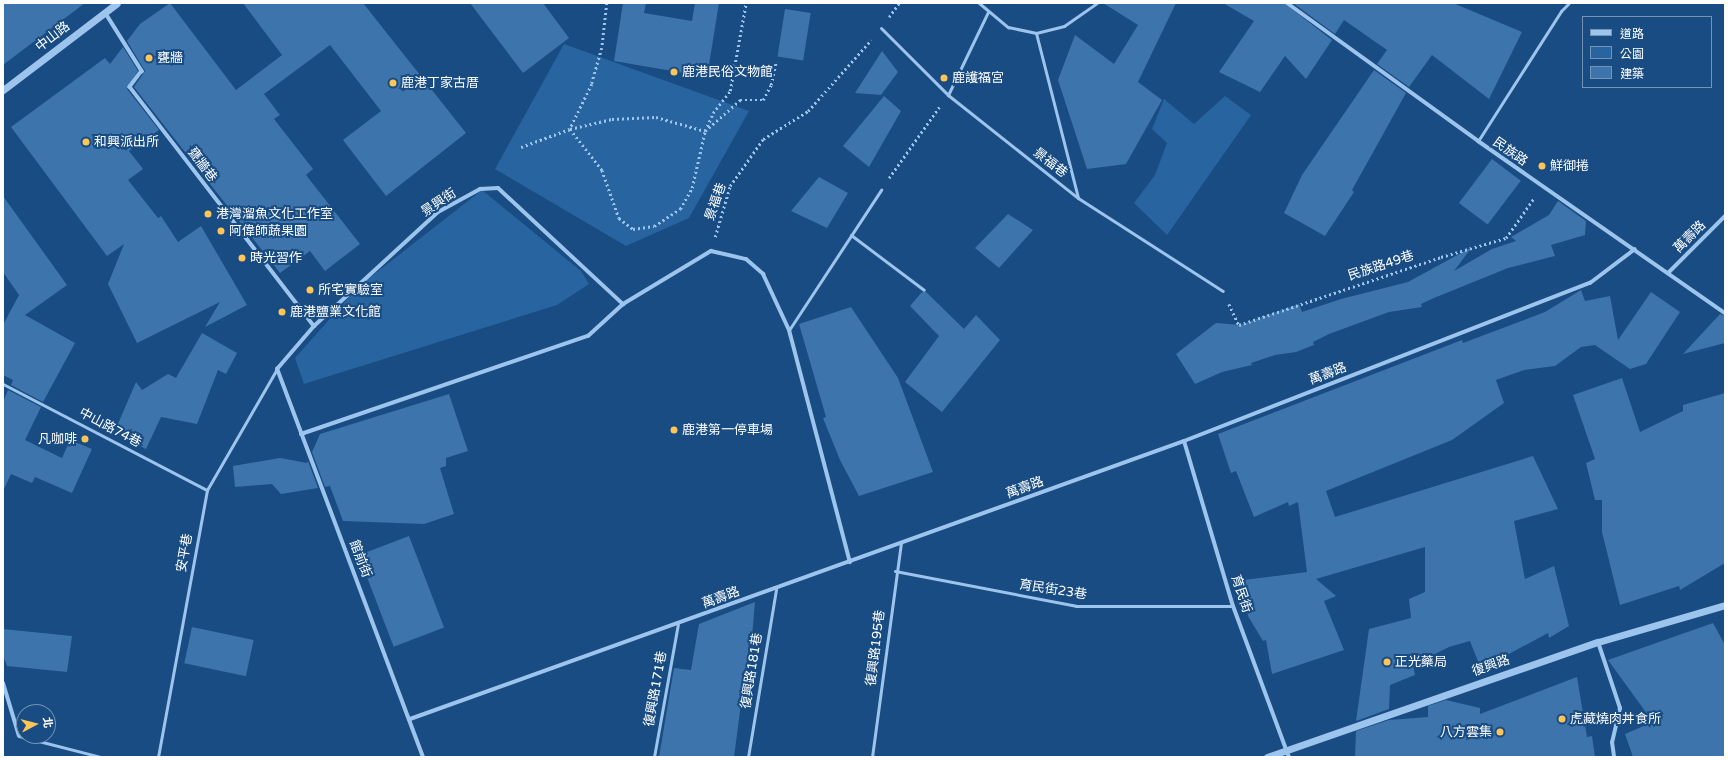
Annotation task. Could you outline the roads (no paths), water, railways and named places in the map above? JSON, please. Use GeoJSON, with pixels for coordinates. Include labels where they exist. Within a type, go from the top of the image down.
{"type":"FeatureCollection","features":[{"type":"Feature","properties":{"kind":"street","name":"中山路"},"geometry":{"type":"LineString","coordinates":[[3,90],[117,3]]}},
{"type":"Feature","properties":{"kind":"street","name":"民族路"},"geometry":{"type":"LineString","coordinates":[[1287,3],[1478,141],[1725,313]]}},
{"type":"Feature","properties":{"kind":"street","name":"甕牆巷"},"geometry":{"type":"LineString","coordinates":[[105,12],[142,71],[130,87],[314,326]]}},
{"type":"Feature","properties":{"kind":"street","name":"景興街"},"geometry":{"type":"LineString","coordinates":[[277,369],[314,326],[438,212],[480,189],[498,188],[623,304]]}},
{"type":"Feature","properties":{"kind":"street","name":"萬壽路"},"geometry":{"type":"LineString","coordinates":[[1668,272],[1725,216]]}},
{"type":"Feature","properties":{"kind":"street","name":"萬壽路"},"geometry":{"type":"LineString","coordinates":[[410,719],[776,589],[1184,441],[1590,283],[1635,249]]}},
{"type":"Feature","properties":{"kind":"street"},"geometry":{"type":"LineString","coordinates":[[301,434],[588,336],[623,304],[711,251],[746,259],[763,274],[789,330],[850,562]]}},
{"type":"Feature","properties":{"kind":"street","name":"館前街"},"geometry":{"type":"LineString","coordinates":[[277,369],[410,719],[423,757]]}},
{"type":"Feature","properties":{"kind":"street","name":"育民街"},"geometry":{"type":"LineString","coordinates":[[1184,441],[1234,606],[1288,753]]}},
{"type":"Feature","properties":{"kind":"street","name":"復興路"},"geometry":{"type":"LineString","coordinates":[[1267,757],[1288,753],[1598,642],[1725,605]]}},
{"type":"Feature","properties":{"kind":"street"},"geometry":{"type":"LineString","coordinates":[[1598,642],[1620,708],[1612,742],[1614,757]]}},
{"type":"Feature","properties":{"kind":"street"},"geometry":{"type":"LineString","coordinates":[[3,683],[16,726]]}},
{"type":"Feature","properties":{"kind":"lane"},"geometry":{"type":"LineString","coordinates":[[979,3],[1008,27],[1036,33],[1064,26],[1097,3]]}},
{"type":"Feature","properties":{"kind":"lane"},"geometry":{"type":"LineString","coordinates":[[1478,141],[1560,11],[1569,3]]}},
{"type":"Feature","properties":{"kind":"lane"},"geometry":{"type":"LineString","coordinates":[[948,95],[988,12]]}},
{"type":"Feature","properties":{"kind":"lane","name":"景福巷"},"geometry":{"type":"LineString","coordinates":[[881,28],[948,95],[1078,198],[1223,291]]}},
{"type":"Feature","properties":{"kind":"lane"},"geometry":{"type":"LineString","coordinates":[[1036,33],[1078,198]]}},
{"type":"Feature","properties":{"kind":"lane"},"geometry":{"type":"LineString","coordinates":[[789,330],[881,190]]}},
{"type":"Feature","properties":{"kind":"lane"},"geometry":{"type":"LineString","coordinates":[[851,236],[924,290]]}},
{"type":"Feature","properties":{"kind":"lane","name":"安平巷"},"geometry":{"type":"LineString","coordinates":[[158,757],[207,490],[277,369]]}},
{"type":"Feature","properties":{"kind":"lane","name":"中山路74巷"},"geometry":{"type":"LineString","coordinates":[[3,384],[207,490]]}},
{"type":"Feature","properties":{"kind":"lane","name":"復興路195巷"},"geometry":{"type":"LineString","coordinates":[[872,757],[895,571],[901,543]]}},
{"type":"Feature","properties":{"kind":"lane","name":"育民街23巷"},"geometry":{"type":"LineString","coordinates":[[895,571],[1076,606],[1234,606]]}},
{"type":"Feature","properties":{"kind":"lane","name":"復興路181巷"},"geometry":{"type":"LineString","coordinates":[[748,757],[776,589]]}},
{"type":"Feature","properties":{"kind":"lane","name":"復興路171巷"},"geometry":{"type":"LineString","coordinates":[[654,757],[678,624]]}},
{"type":"Feature","properties":{"kind":"lane"},"geometry":{"type":"LineString","coordinates":[[51,744],[102,757]]}},
{"type":"Feature","properties":{"kind":"place","name":"甕牆"},"geometry":{"type":"Point","coordinates":[149,58]}},
{"type":"Feature","properties":{"kind":"place","name":"鹿港民俗文物館"},"geometry":{"type":"Point","coordinates":[674,72]}},
{"type":"Feature","properties":{"kind":"place","name":"鹿護福宮"},"geometry":{"type":"Point","coordinates":[944,78]}},
{"type":"Feature","properties":{"kind":"place","name":"鹿港丁家古厝"},"geometry":{"type":"Point","coordinates":[393,83]}},
{"type":"Feature","properties":{"kind":"place","name":"和興派出所"},"geometry":{"type":"Point","coordinates":[86,142]}},
{"type":"Feature","properties":{"kind":"place","name":"鮮御捲"},"geometry":{"type":"Point","coordinates":[1542,166]}},
{"type":"Feature","properties":{"kind":"place","name":"港灣溜魚文化工作室"},"geometry":{"type":"Point","coordinates":[208,214]}},
{"type":"Feature","properties":{"kind":"place","name":"阿偉師蔬果園"},"geometry":{"type":"Point","coordinates":[221,231]}},
{"type":"Feature","properties":{"kind":"place","name":"時光習作"},"geometry":{"type":"Point","coordinates":[242,258]}},
{"type":"Feature","properties":{"kind":"place","name":"所宅實驗室"},"geometry":{"type":"Point","coordinates":[310,290]}},
{"type":"Feature","properties":{"kind":"place","name":"鹿港鹽業文化館"},"geometry":{"type":"Point","coordinates":[282,312]}},
{"type":"Feature","properties":{"kind":"place","name":"鹿港第一停車場"},"geometry":{"type":"Point","coordinates":[674,430]}},
{"type":"Feature","properties":{"kind":"place","name":"凡咖啡"},"geometry":{"type":"Point","coordinates":[85,439]}},
{"type":"Feature","properties":{"kind":"place","name":"正光藥局"},"geometry":{"type":"Point","coordinates":[1387,662]}},
{"type":"Feature","properties":{"kind":"place","name":"虎藏燒肉丼食所"},"geometry":{"type":"Point","coordinates":[1562,719]}},
{"type":"Feature","properties":{"kind":"place","name":"八方雲集"},"geometry":{"type":"Point","coordinates":[1500,732]}}]}
